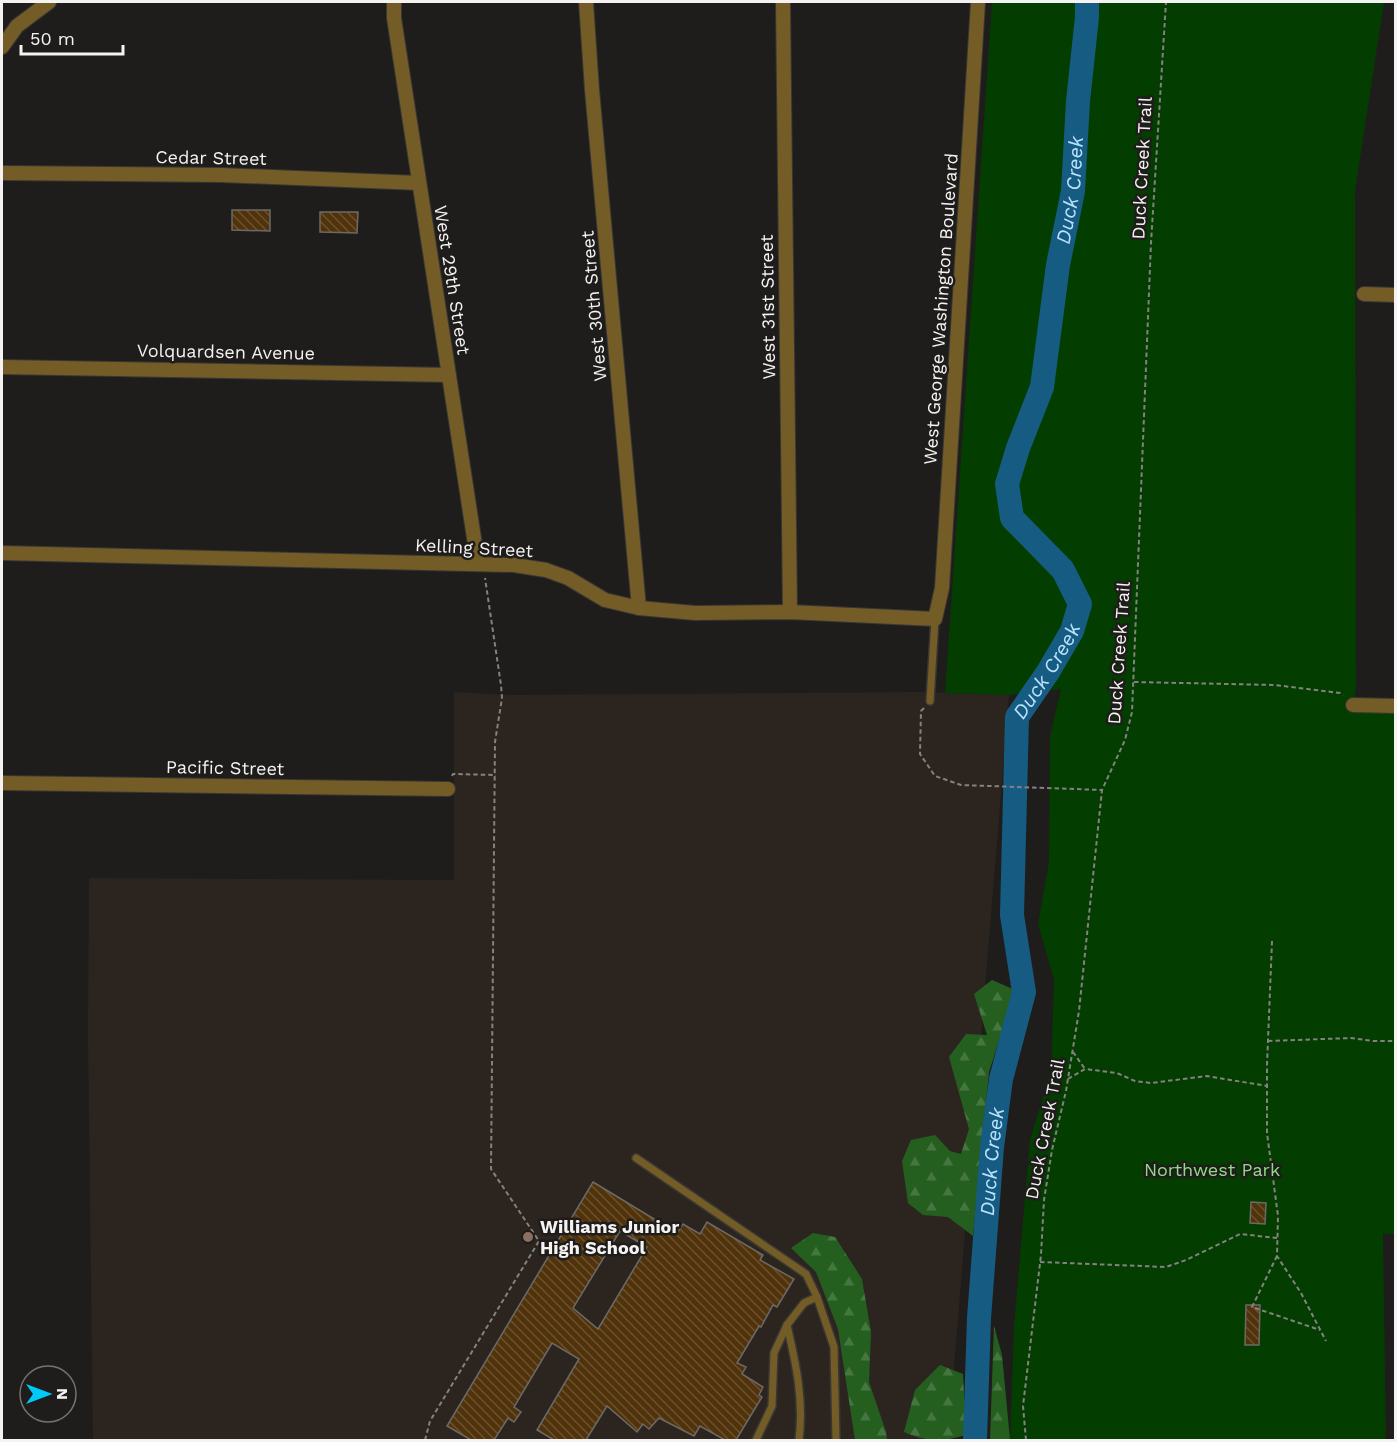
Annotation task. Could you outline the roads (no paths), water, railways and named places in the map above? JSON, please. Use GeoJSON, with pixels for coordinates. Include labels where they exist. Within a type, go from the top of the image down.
{"type":"FeatureCollection","features":[{"type":"Feature","properties":{"kind":"street"},"geometry":{"type":"LineString","coordinates":[[2,47],[17,26],[49,2]]}},
{"type":"Feature","properties":{"kind":"street","name":"West 29th Street"},"geometry":{"type":"LineString","coordinates":[[394,2],[394,18],[478,564]]}},
{"type":"Feature","properties":{"kind":"street","name":"West 30th Street"},"geometry":{"type":"LineString","coordinates":[[586,2],[639,608]]}},
{"type":"Feature","properties":{"kind":"street","name":"West 31st Street"},"geometry":{"type":"LineString","coordinates":[[783,2],[790,612]]}},
{"type":"Feature","properties":{"kind":"street","name":"West George Washington Boulevard"},"geometry":{"type":"LineString","coordinates":[[935,619],[942,588],[978,2]]}},
{"type":"Feature","properties":{"kind":"street","name":"Cedar Street"},"geometry":{"type":"LineString","coordinates":[[2,173],[221,175],[419,183]]}},
{"type":"Feature","properties":{"kind":"street"},"geometry":{"type":"LineString","coordinates":[[1364,294],[1395,295]]}},
{"type":"Feature","properties":{"kind":"street","name":"Volquardsen Avenue"},"geometry":{"type":"LineString","coordinates":[[2,367],[449,375]]}},
{"type":"Feature","properties":{"kind":"street","name":"Kelling Street"},"geometry":{"type":"LineString","coordinates":[[2,554],[514,565],[546,570],[568,578],[605,600],[639,608],[695,613],[790,612],[935,619]]}},
{"type":"Feature","properties":{"kind":"street"},"geometry":{"type":"LineString","coordinates":[[1353,705],[1395,706]]}},
{"type":"Feature","properties":{"kind":"street","name":"Pacific Street"},"geometry":{"type":"LineString","coordinates":[[2,783],[448,789]]}},
{"type":"Feature","properties":{"kind":"lane"},"geometry":{"type":"LineString","coordinates":[[930,701],[935,619]]}},
{"type":"Feature","properties":{"kind":"lane"},"geometry":{"type":"LineString","coordinates":[[636,1158],[806,1274],[817,1297],[834,1347],[836,1440]]}},
{"type":"Feature","properties":{"kind":"lane"},"geometry":{"type":"LineString","coordinates":[[756,1440],[772,1406],[774,1353],[787,1325],[804,1303],[817,1297]]}},
{"type":"Feature","properties":{"kind":"lane"},"geometry":{"type":"LineString","coordinates":[[787,1325],[798,1373],[802,1414],[799,1440]]}},
{"type":"Feature","properties":{"kind":"waterway","name":"Duck Creek"},"geometry":{"type":"LineString","coordinates":[[975,1440],[979,1318],[992,1147],[1001,1079],[1024,992],[1012,915],[1017,717],[1048,672],[1072,631],[1080,604],[1063,570],[1012,518],[1007,484],[1018,448],[1042,387],[1058,265],[1073,191],[1087,2]]}},
{"type":"Feature","properties":{"kind":"place","name":"Williams Junior High School"},"geometry":{"type":"Point","coordinates":[528,1237]}},
{"type":"Feature","properties":{"kind":"park label","name":"Northwest Park"},"geometry":{"type":"Point","coordinates":[1212,1170]}}]}
